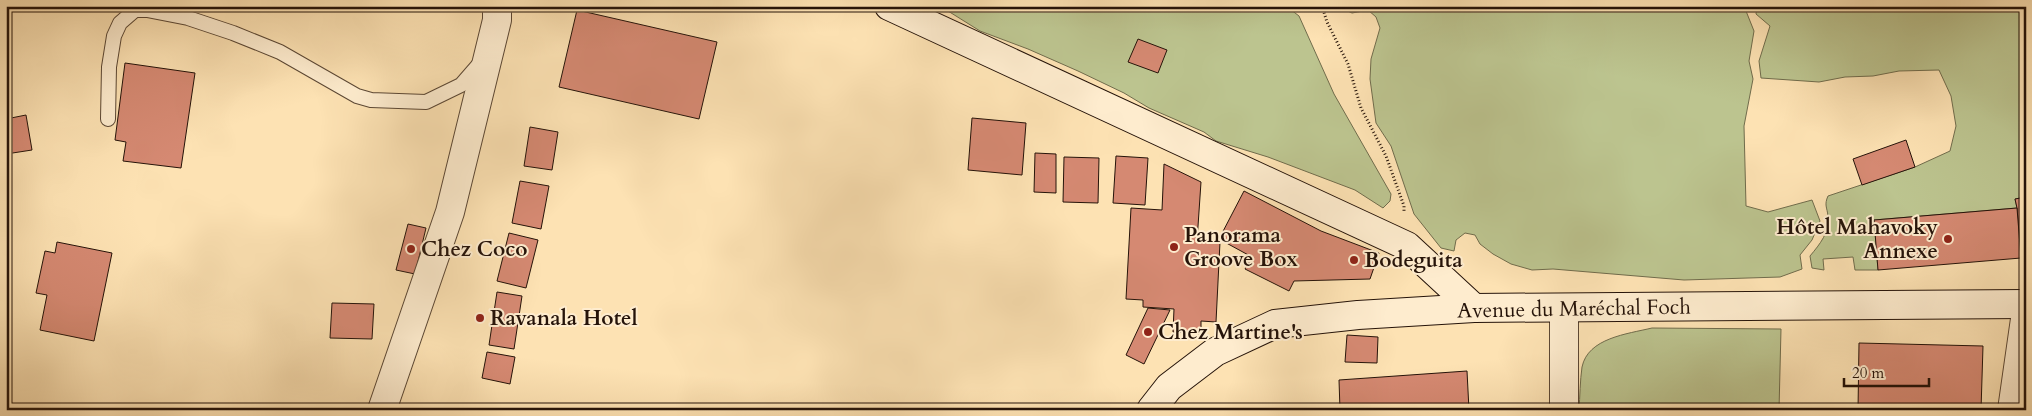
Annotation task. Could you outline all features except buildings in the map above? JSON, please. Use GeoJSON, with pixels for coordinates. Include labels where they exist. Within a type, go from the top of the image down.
{"type":"FeatureCollection","features":[{"type":"Feature","properties":{"kind":"main road"},"geometry":{"type":"LineString","coordinates":[[382,410],[450,212],[497,20],[497,6]]}},
{"type":"Feature","properties":{"kind":"main road"},"geometry":{"type":"LineString","coordinates":[[889,6],[1407,246],[1474,308]]}},
{"type":"Feature","properties":{"kind":"main road","name":"Avenue du Maréchal Foch"},"geometry":{"type":"LineString","coordinates":[[1152,410],[1169,387],[1215,352],[1275,324],[1358,315],[1474,308],[1564,309],[2026,304]]}},
{"type":"Feature","properties":{"kind":"main road"},"geometry":{"type":"LineString","coordinates":[[1564,309],[1564,410]]}},
{"type":"Feature","properties":{"kind":"main road"},"geometry":{"type":"LineString","coordinates":[[2012,410],[2026,312]]}},
{"type":"Feature","properties":{"kind":"lane"},"geometry":{"type":"LineString","coordinates":[[108,119],[110,67],[114,36],[120,23],[135,10],[146,10],[188,18],[233,33],[280,52],[357,96],[371,100],[426,102],[461,85],[488,54]]}},
{"type":"Feature","properties":{"kind":"path"},"geometry":{"type":"LineString","coordinates":[[1322,6],[1327,22],[1348,64],[1361,108],[1386,156],[1404,206],[1407,246]]}},
{"type":"Feature","properties":{"kind":"green space"},"geometry":{"type":"Polygon","coordinates":[[[940,6],[1286,6],[1299,16],[1334,94],[1391,194],[1390,201],[1383,208],[1355,190],[1268,157],[1216,141],[1204,132],[1149,108],[1124,93],[1078,71],[980,31],[940,6]]]}},
{"type":"Feature","properties":{"kind":"green space"},"geometry":{"type":"Polygon","coordinates":[[[1337,6],[1747,6],[1746,11],[1754,31],[1749,61],[1753,79],[1744,126],[1746,206],[1768,212],[1812,200],[1820,221],[1812,240],[1800,255],[1802,269],[1780,277],[1684,280],[1553,269],[1532,270],[1511,264],[1480,244],[1475,235],[1465,233],[1456,240],[1454,251],[1441,248],[1414,214],[1391,146],[1376,123],[1370,79],[1371,59],[1380,28],[1376,17],[1368,10],[1352,13],[1337,6]]]}},
{"type":"Feature","properties":{"kind":"green space"},"geometry":{"type":"Polygon","coordinates":[[[1757,6],[2026,6],[2026,197],[2015,199],[2017,208],[1874,220],[1878,270],[1855,270],[1853,257],[1823,259],[1824,270],[1812,268],[1810,256],[1826,233],[1828,216],[1826,204],[1828,196],[1915,167],[1950,151],[1956,126],[1951,96],[1939,70],[1899,71],[1819,82],[1761,78],[1759,61],[1770,26],[1756,14],[1757,6]]]}},
{"type":"Feature","properties":{"kind":"green space"},"geometry":{"type":"Polygon","coordinates":[[[1652,328],[1781,329],[1779,410],[1579,410],[1582,367],[1586,357],[1592,350],[1600,343],[1620,335],[1652,328]]]}},
{"type":"Feature","properties":{"kind":"place","name":"Hôtel Mahavoky Annexe"},"geometry":{"type":"Point","coordinates":[1948,239]}},
{"type":"Feature","properties":{"kind":"place","name":"Panorama Groove Box"},"geometry":{"type":"Point","coordinates":[1174,247]}},
{"type":"Feature","properties":{"kind":"place","name":"Chez Coco"},"geometry":{"type":"Point","coordinates":[411,249]}},
{"type":"Feature","properties":{"kind":"place","name":"Bodeguita"},"geometry":{"type":"Point","coordinates":[1354,260]}},
{"type":"Feature","properties":{"kind":"place","name":"Ravanala Hotel"},"geometry":{"type":"Point","coordinates":[480,318]}},
{"type":"Feature","properties":{"kind":"place","name":"Chez Martine's"},"geometry":{"type":"Point","coordinates":[1148,332]}}]}
